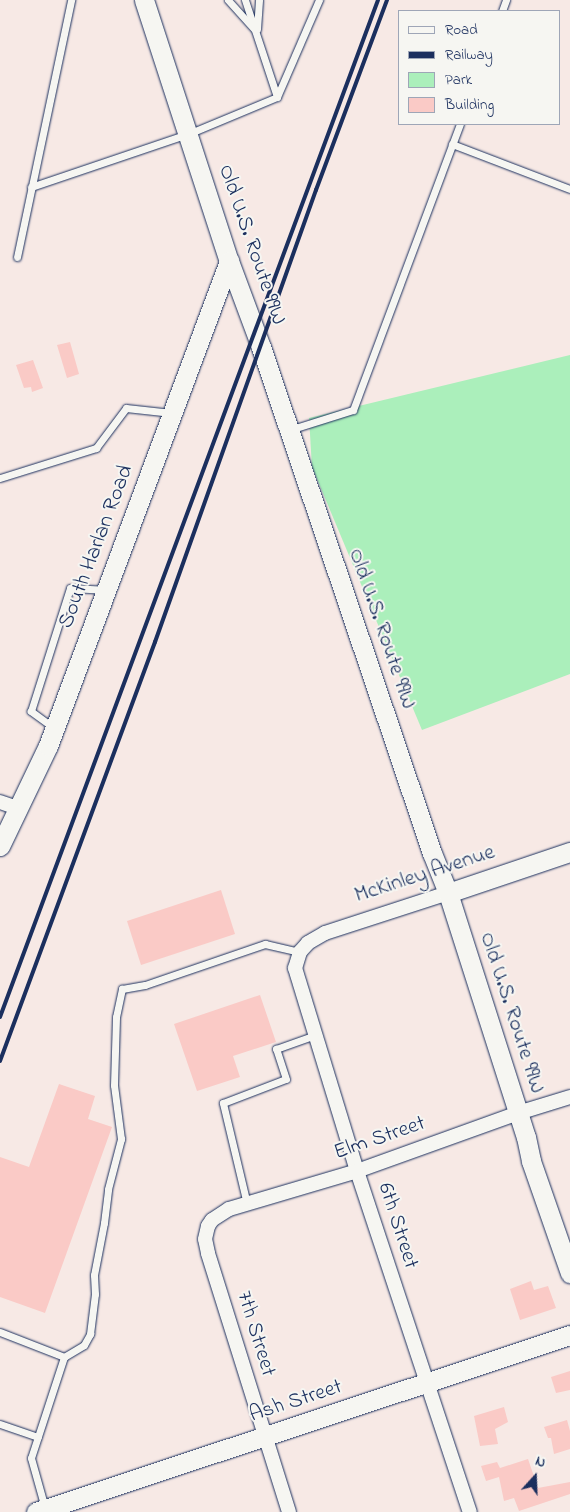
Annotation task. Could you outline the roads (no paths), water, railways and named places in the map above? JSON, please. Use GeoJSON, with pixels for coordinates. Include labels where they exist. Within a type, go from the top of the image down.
{"type":"FeatureCollection","features":[{"type":"Feature","properties":{"kind":"street","name":"Old U.S. Route 99W"},"geometry":{"type":"LineString","coordinates":[[144,0],[229,261],[289,430],[432,852],[448,893],[518,1113],[531,1161],[570,1273]]}},
{"type":"Feature","properties":{"kind":"street","name":"South Harlan Road"},"geometry":{"type":"LineString","coordinates":[[0,846],[20,809],[55,728],[229,261]]}},
{"type":"Feature","properties":{"kind":"street"},"geometry":{"type":"LineString","coordinates":[[0,802],[20,809]]}},
{"type":"Feature","properties":{"kind":"street","name":"McKinley Avenue"},"geometry":{"type":"LineString","coordinates":[[300,952],[308,943],[325,933],[570,852]]}},
{"type":"Feature","properties":{"kind":"street","name":"6th Street"},"geometry":{"type":"LineString","coordinates":[[300,952],[296,968],[357,1171],[470,1512]]}},
{"type":"Feature","properties":{"kind":"street","name":"Elm Street"},"geometry":{"type":"LineString","coordinates":[[208,1226],[212,1220],[229,1209],[357,1171],[518,1113],[570,1097]]}},
{"type":"Feature","properties":{"kind":"street","name":"7th Street"},"geometry":{"type":"LineString","coordinates":[[208,1226],[206,1239],[208,1253],[289,1512]]}},
{"type":"Feature","properties":{"kind":"street","name":"Ash Street"},"geometry":{"type":"LineString","coordinates":[[47,1511],[266,1441],[570,1335]]}},
{"type":"Feature","properties":{"kind":"street","name":"Ash Street"},"geometry":{"type":"LineString","coordinates":[[428,1386],[570,1343]]}},
{"type":"Feature","properties":{"kind":"lane"},"geometry":{"type":"LineString","coordinates":[[17,257],[71,0]]}},
{"type":"Feature","properties":{"kind":"lane"},"geometry":{"type":"LineString","coordinates":[[228,0],[257,32]]}},
{"type":"Feature","properties":{"kind":"lane"},"geometry":{"type":"LineString","coordinates":[[245,0],[277,97]]}},
{"type":"Feature","properties":{"kind":"lane"},"geometry":{"type":"LineString","coordinates":[[257,32],[259,0]]}},
{"type":"Feature","properties":{"kind":"lane"},"geometry":{"type":"LineString","coordinates":[[31,187],[188,134],[277,97],[318,0]]}},
{"type":"Feature","properties":{"kind":"lane"},"geometry":{"type":"LineString","coordinates":[[289,430],[353,410],[460,125]]}},
{"type":"Feature","properties":{"kind":"lane"},"geometry":{"type":"LineString","coordinates":[[452,144],[570,189]]}},
{"type":"Feature","properties":{"kind":"lane"},"geometry":{"type":"LineString","coordinates":[[0,478],[96,448],[126,408],[173,413]]}},
{"type":"Feature","properties":{"kind":"lane"},"geometry":{"type":"LineString","coordinates":[[55,728],[31,711],[70,588],[106,590]]}},
{"type":"Feature","properties":{"kind":"lane"},"geometry":{"type":"LineString","coordinates":[[47,1511],[31,1458],[64,1357],[84,1345],[90,1334],[95,1294],[94,1275],[104,1223],[108,1189],[122,1138],[114,1084],[116,1017],[122,990],[145,985],[265,944],[300,952]]}},
{"type":"Feature","properties":{"kind":"lane"},"geometry":{"type":"LineString","coordinates":[[247,1204],[223,1103],[286,1079],[276,1049],[316,1034]]}},
{"type":"Feature","properties":{"kind":"lane"},"geometry":{"type":"LineString","coordinates":[[0,1332],[64,1357]]}},
{"type":"Feature","properties":{"kind":"lane"},"geometry":{"type":"LineString","coordinates":[[0,1424],[38,1437]]}},
{"type":"Feature","properties":{"kind":"railway"},"geometry":{"type":"LineString","coordinates":[[0,1017],[378,0]]}},
{"type":"Feature","properties":{"kind":"railway"},"geometry":{"type":"LineString","coordinates":[[0,1061],[155,642],[316,190],[387,0]]}}]}
